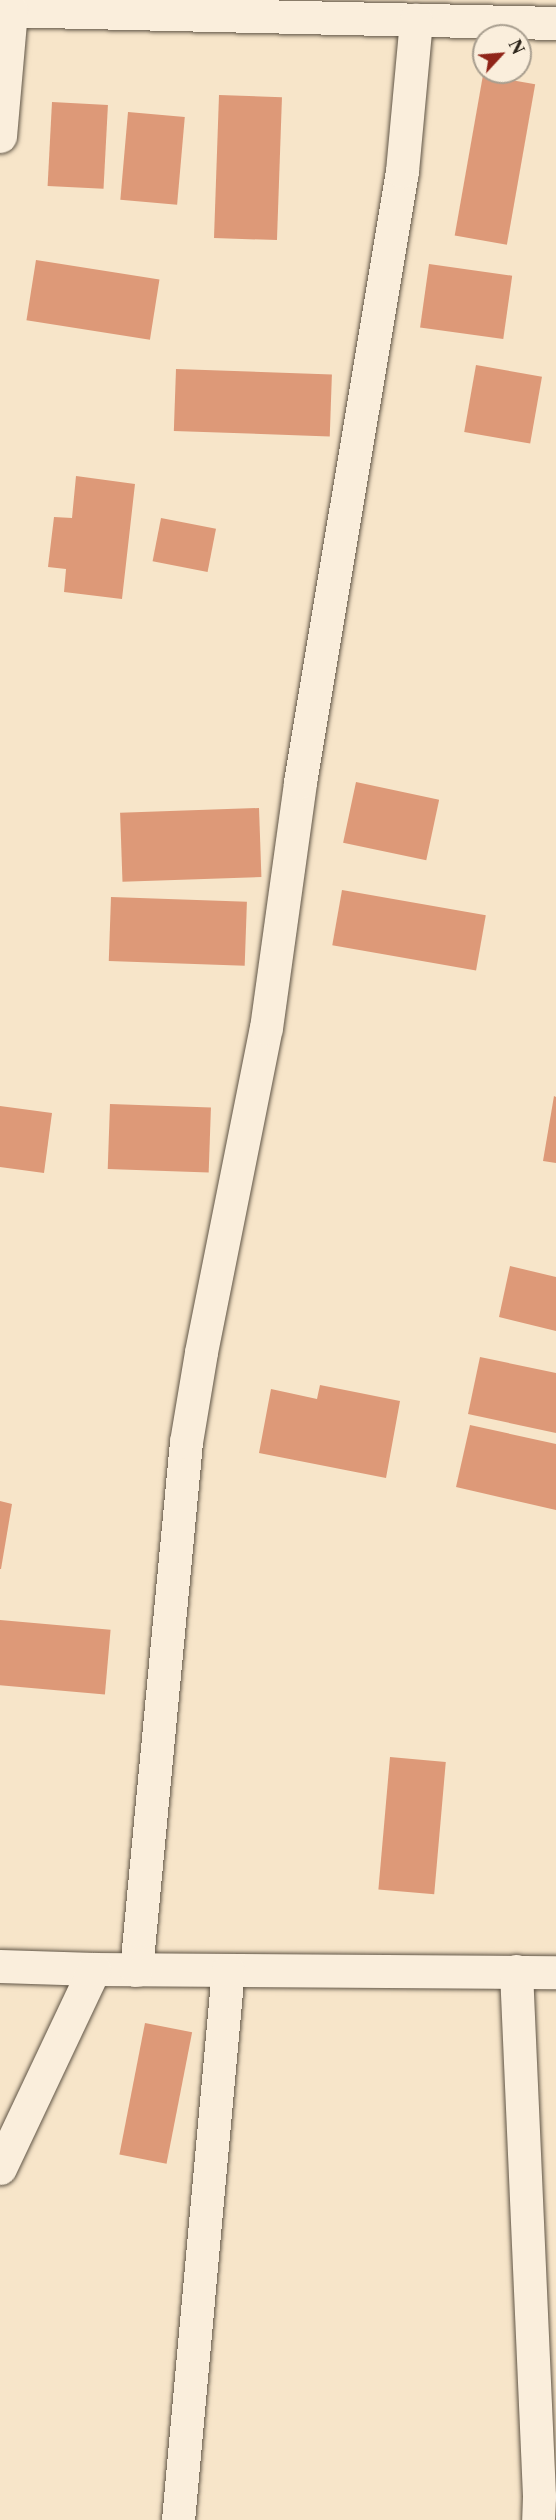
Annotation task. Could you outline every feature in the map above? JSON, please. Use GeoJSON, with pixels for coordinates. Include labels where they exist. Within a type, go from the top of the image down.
{"type":"FeatureCollection","features":[{"type":"Feature","properties":{"kind":"street"},"geometry":{"type":"LineString","coordinates":[[0,136],[6,10],[265,8],[416,20],[556,23]]}},
{"type":"Feature","properties":{"kind":"street"},"geometry":{"type":"LineString","coordinates":[[136,1970],[186,1442],[201,1352],[266,1028],[300,782],[402,171],[416,20]]}},
{"type":"Feature","properties":{"kind":"street"},"geometry":{"type":"LineString","coordinates":[[0,1966],[94,1970],[556,1972]]}},
{"type":"Feature","properties":{"kind":"street"},"geometry":{"type":"LineString","coordinates":[[0,2168],[94,1970]]}},
{"type":"Feature","properties":{"kind":"street"},"geometry":{"type":"LineString","coordinates":[[178,2520],[228,1970]]}},
{"type":"Feature","properties":{"kind":"street"},"geometry":{"type":"LineString","coordinates":[[516,1971],[539,2496],[538,2520]]}},
{"type":"Feature","properties":{"kind":"building"},"geometry":{"type":"Polygon","coordinates":[[[481,84],[532,84],[535,84],[507,245],[455,236],[481,84]]]}},
{"type":"Feature","properties":{"kind":"building"},"geometry":{"type":"Polygon","coordinates":[[[219,95],[282,97],[277,240],[214,238],[219,95]]]}},
{"type":"Feature","properties":{"kind":"building"},"geometry":{"type":"Polygon","coordinates":[[[52,102],[108,105],[104,189],[48,186],[52,102]]]}},
{"type":"Feature","properties":{"kind":"building"},"geometry":{"type":"Polygon","coordinates":[[[128,112],[185,117],[177,205],[120,200],[128,112]]]}},
{"type":"Feature","properties":{"kind":"building"},"geometry":{"type":"Polygon","coordinates":[[[36,260],[159,280],[150,340],[26,320],[36,260]]]}},
{"type":"Feature","properties":{"kind":"building"},"geometry":{"type":"Polygon","coordinates":[[[429,264],[512,276],[503,339],[420,327],[429,264]]]}},
{"type":"Feature","properties":{"kind":"building"},"geometry":{"type":"Polygon","coordinates":[[[476,365],[542,377],[530,444],[464,432],[476,365]]]}},
{"type":"Feature","properties":{"kind":"building"},"geometry":{"type":"Polygon","coordinates":[[[176,369],[332,374],[330,436],[174,431],[176,369]]]}},
{"type":"Feature","properties":{"kind":"building"},"geometry":{"type":"Polygon","coordinates":[[[76,476],[135,484],[122,599],[64,592],[66,569],[48,567],[54,517],[72,518],[76,476]]]}},
{"type":"Feature","properties":{"kind":"building"},"geometry":{"type":"Polygon","coordinates":[[[161,518],[216,529],[208,572],[153,561],[161,518]]]}},
{"type":"Feature","properties":{"kind":"building"},"geometry":{"type":"Polygon","coordinates":[[[356,782],[439,800],[426,860],[343,843],[356,782]]]}},
{"type":"Feature","properties":{"kind":"building"},"geometry":{"type":"Polygon","coordinates":[[[259,808],[261,877],[122,882],[120,813],[259,808]]]}},
{"type":"Feature","properties":{"kind":"building"},"geometry":{"type":"Polygon","coordinates":[[[342,890],[486,915],[476,971],[332,945],[342,890]]]}},
{"type":"Feature","properties":{"kind":"building"},"geometry":{"type":"Polygon","coordinates":[[[111,897],[247,902],[245,966],[109,961],[111,897]]]}},
{"type":"Feature","properties":{"kind":"building"},"geometry":{"type":"Polygon","coordinates":[[[554,1096],[556,1097],[556,1163],[543,1161],[554,1096]]]}},
{"type":"Feature","properties":{"kind":"building"},"geometry":{"type":"Polygon","coordinates":[[[110,1104],[211,1108],[209,1172],[108,1169],[110,1104]]]}},
{"type":"Feature","properties":{"kind":"building"},"geometry":{"type":"Polygon","coordinates":[[[0,1106],[52,1113],[44,1173],[0,1167],[0,1106]]]}},
{"type":"Feature","properties":{"kind":"building"},"geometry":{"type":"Polygon","coordinates":[[[510,1266],[556,1277],[556,1331],[499,1317],[510,1266]]]}},
{"type":"Feature","properties":{"kind":"building"},"geometry":{"type":"Polygon","coordinates":[[[480,1357],[556,1373],[556,1433],[468,1414],[480,1357]]]}},
{"type":"Feature","properties":{"kind":"building"},"geometry":{"type":"Polygon","coordinates":[[[320,1385],[400,1401],[386,1478],[259,1453],[271,1389],[317,1399],[320,1385]]]}},
{"type":"Feature","properties":{"kind":"building"},"geometry":{"type":"Polygon","coordinates":[[[470,1425],[556,1444],[556,1510],[456,1487],[470,1425]]]}},
{"type":"Feature","properties":{"kind":"building"},"geometry":{"type":"Polygon","coordinates":[[[0,1501],[12,1504],[1,1569],[0,1569],[0,1501]]]}},
{"type":"Feature","properties":{"kind":"building"},"geometry":{"type":"Polygon","coordinates":[[[0,1620],[111,1630],[105,1694],[0,1685],[0,1620]]]}},
{"type":"Feature","properties":{"kind":"building"},"geometry":{"type":"Polygon","coordinates":[[[390,1757],[446,1762],[434,1894],[378,1889],[390,1757]]]}},
{"type":"Feature","properties":{"kind":"building"},"geometry":{"type":"Polygon","coordinates":[[[145,2023],[192,2032],[167,2164],[119,2155],[145,2023]]]}}]}
